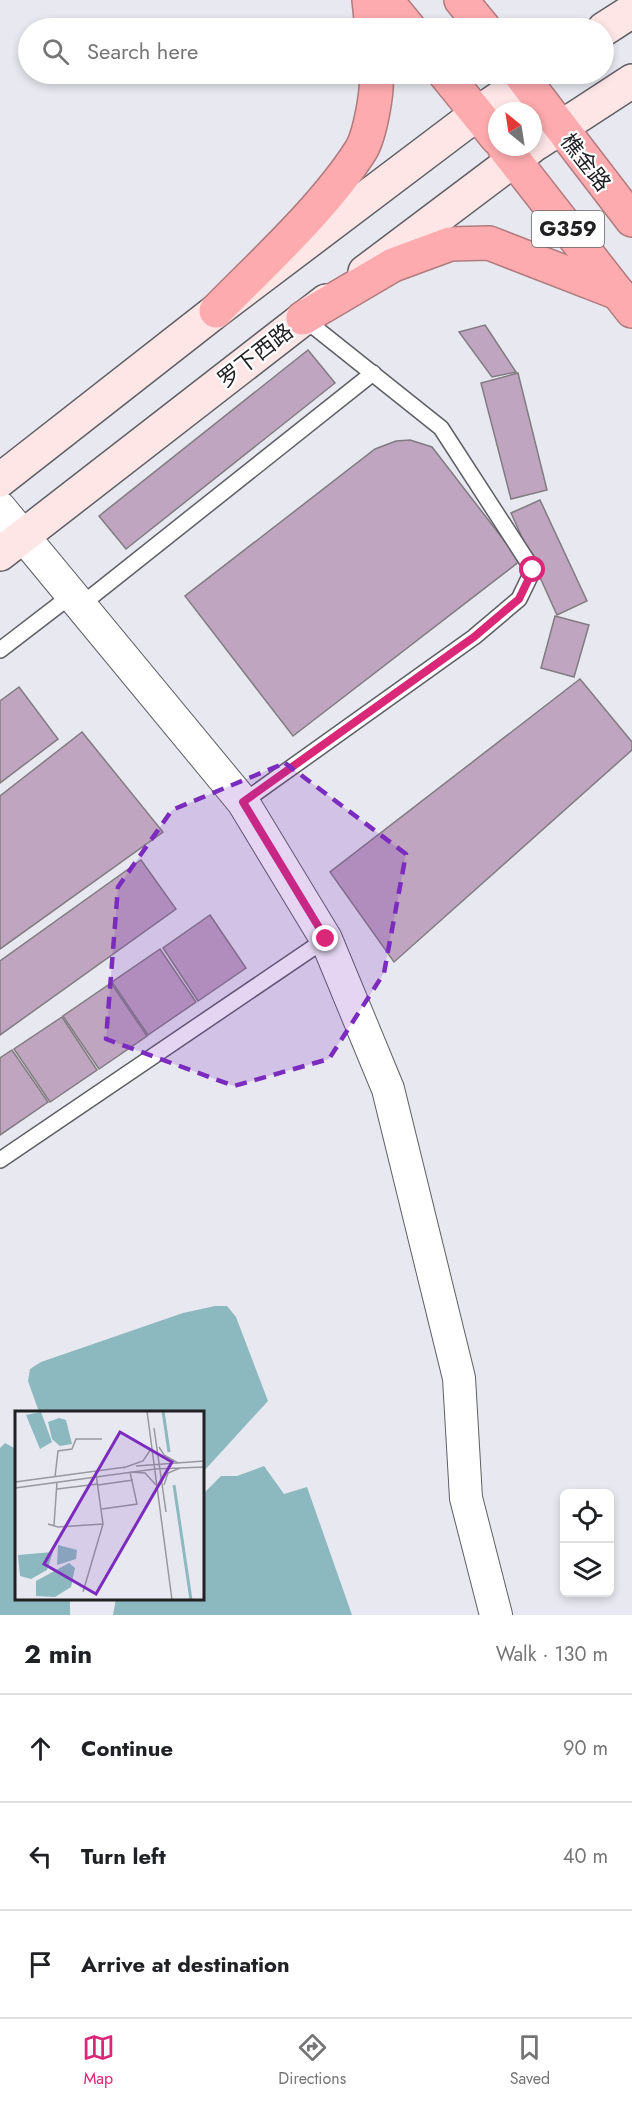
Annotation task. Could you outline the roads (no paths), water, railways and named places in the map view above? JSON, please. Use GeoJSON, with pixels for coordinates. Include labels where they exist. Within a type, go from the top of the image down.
{"type":"FeatureCollection","features":[{"type":"Feature","properties":{"kind":"highway"},"geometry":{"type":"LineString","coordinates":[[369,0],[371,18]]}},
{"type":"Feature","properties":{"kind":"highway"},"geometry":{"type":"LineString","coordinates":[[386,0],[401,18]]}},
{"type":"Feature","properties":{"kind":"highway"},"geometry":{"type":"LineString","coordinates":[[462,0],[476,18]]}},
{"type":"Feature","properties":{"kind":"highway"},"geometry":{"type":"LineString","coordinates":[[216,311],[304,222],[362,148],[377,84]]}},
{"type":"Feature","properties":{"kind":"highway","name":"G359"},"geometry":{"type":"LineString","coordinates":[[455,84],[488,119]]}},
{"type":"Feature","properties":{"kind":"highway","name":"樵金路"},"geometry":{"type":"LineString","coordinates":[[532,84],[559,127],[632,220]]}},
{"type":"Feature","properties":{"kind":"highway","name":"G359"},"geometry":{"type":"LineString","coordinates":[[520,156],[625,302]]}},
{"type":"Feature","properties":{"kind":"highway"},"geometry":{"type":"LineString","coordinates":[[303,318],[393,265],[450,244],[489,243],[625,302]]}},
{"type":"Feature","properties":{"kind":"main road"},"geometry":{"type":"LineString","coordinates":[[614,22],[632,11]]}},
{"type":"Feature","properties":{"kind":"main road"},"geometry":{"type":"LineString","coordinates":[[542,132],[559,127],[632,81]]}},
{"type":"Feature","properties":{"kind":"main road"},"geometry":{"type":"LineString","coordinates":[[520,102],[525,84]]}},
{"type":"Feature","properties":{"kind":"main road"},"geometry":{"type":"LineString","coordinates":[[0,480],[216,311],[488,155]]}},
{"type":"Feature","properties":{"kind":"main road","name":"罗下西路"},"geometry":{"type":"LineString","coordinates":[[12,545],[303,318],[494,156]]}},
{"type":"Feature","properties":{"kind":"street"},"geometry":{"type":"LineString","coordinates":[[0,508],[12,545],[77,600],[243,802],[326,939],[388,1089],[459,1378],[466,1498],[496,1615]]}},
{"type":"Feature","properties":{"kind":"lane"},"geometry":{"type":"LineString","coordinates":[[243,802],[474,637],[519,599],[533,570],[441,428],[303,318]]}},
{"type":"Feature","properties":{"kind":"lane"},"geometry":{"type":"LineString","coordinates":[[0,650],[77,600],[373,373]]}},
{"type":"Feature","properties":{"kind":"lane"},"geometry":{"type":"LineString","coordinates":[[0,1160],[326,939]]}},
{"type":"Feature","properties":{"kind":"water"},"geometry":{"type":"Polygon","coordinates":[[[215,1306],[227,1306],[236,1317],[268,1401],[204,1471],[204,1411],[39,1411],[28,1381],[30,1369],[41,1362],[183,1313],[215,1306]]]}},
{"type":"Feature","properties":{"kind":"water"},"geometry":{"type":"Polygon","coordinates":[[[5,1443],[15,1448],[15,1600],[70,1600],[70,1615],[0,1615],[0,1448],[5,1443]]]}},
{"type":"Feature","properties":{"kind":"water"},"geometry":{"type":"Polygon","coordinates":[[[264,1466],[284,1494],[307,1487],[352,1615],[113,1615],[116,1600],[204,1600],[204,1493],[221,1476],[237,1476],[264,1466]]]}}]}
